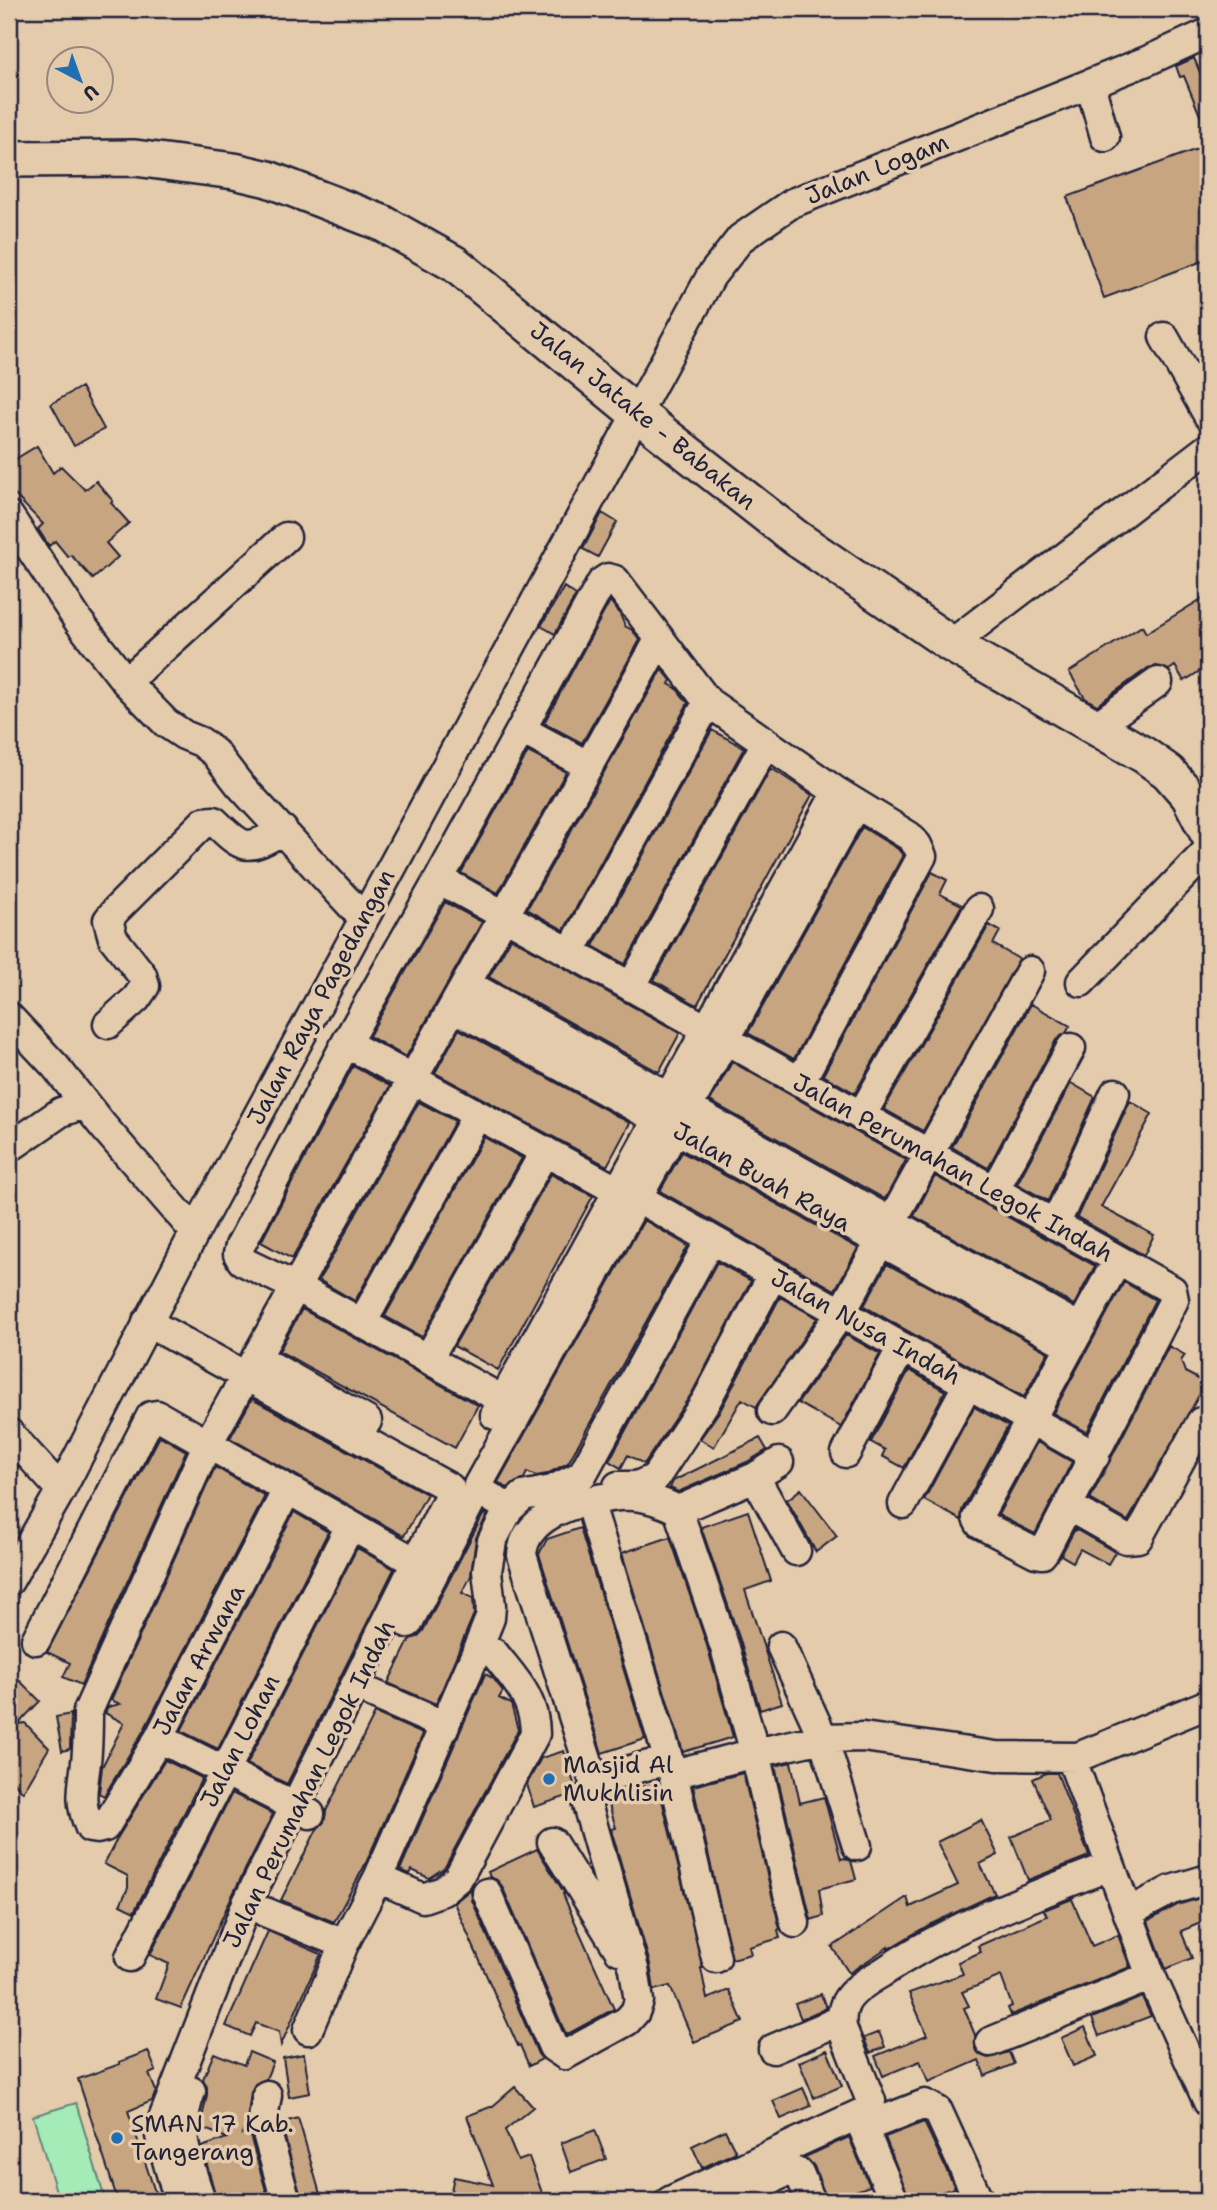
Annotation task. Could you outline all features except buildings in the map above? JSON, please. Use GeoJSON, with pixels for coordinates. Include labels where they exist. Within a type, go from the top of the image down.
{"type":"FeatureCollection","features":[{"type":"Feature","properties":{"kind":"main road","name":"Jalan Jatake - Babakan"},"geometry":{"type":"LineString","coordinates":[[9,159],[135,158],[201,166],[268,179],[371,218],[455,264],[636,414],[796,538],[951,644],[1144,755],[1168,772],[1189,796],[1208,833]]}},
{"type":"Feature","properties":{"kind":"street","name":"Jalan Logam"},"geometry":{"type":"LineString","coordinates":[[636,414],[711,276],[741,238],[792,202],[1208,33]]}},
{"type":"Feature","properties":{"kind":"street"},"geometry":{"type":"LineString","coordinates":[[1090,83],[1105,137]]}},
{"type":"Feature","properties":{"kind":"street"},"geometry":{"type":"LineString","coordinates":[[1164,337],[1208,415]]}},
{"type":"Feature","properties":{"kind":"street","name":"Jalan Raya Pagedangan"},"geometry":{"type":"LineString","coordinates":[[9,1581],[61,1490],[147,1322],[636,414]]}},
{"type":"Feature","properties":{"kind":"street"},"geometry":{"type":"LineString","coordinates":[[951,644],[1208,448]]}},
{"type":"Feature","properties":{"kind":"street"},"geometry":{"type":"LineString","coordinates":[[9,516],[79,622],[126,682],[166,723],[215,753],[239,784],[363,918]]}},
{"type":"Feature","properties":{"kind":"street"},"geometry":{"type":"LineString","coordinates":[[126,682],[286,537]]}},
{"type":"Feature","properties":{"kind":"street"},"geometry":{"type":"LineString","coordinates":[[503,1400],[296,1287],[242,1262],[238,1254],[346,1043],[602,582],[608,578],[615,580],[708,702],[846,798],[909,836],[922,856],[800,1082]]}},
{"type":"Feature","properties":{"kind":"street"},"geometry":{"type":"LineString","coordinates":[[207,1445],[659,640]]}},
{"type":"Feature","properties":{"kind":"street"},"geometry":{"type":"LineString","coordinates":[[1095,727],[1158,682]]}},
{"type":"Feature","properties":{"kind":"street"},"geometry":{"type":"LineString","coordinates":[[570,953],[708,702]]}},
{"type":"Feature","properties":{"kind":"street"},"geometry":{"type":"LineString","coordinates":[[522,730],[589,766]]}},
{"type":"Feature","properties":{"kind":"street"},"geometry":{"type":"LineString","coordinates":[[631,987],[766,743]]}},
{"type":"Feature","properties":{"kind":"street","name":"Jalan Perumahan Legok Indah"},"geometry":{"type":"LineString","coordinates":[[201,2201],[181,2138],[183,2112],[304,1810],[417,1563],[465,1486],[846,798]]}},
{"type":"Feature","properties":{"kind":"street"},"geometry":{"type":"LineString","coordinates":[[108,1024],[136,999],[145,986],[142,975],[113,938],[108,920],[116,910],[204,822],[215,821],[236,841],[248,846],[261,843],[283,830]]}},
{"type":"Feature","properties":{"kind":"street"},"geometry":{"type":"LineString","coordinates":[[1081,982],[1208,850]]}},
{"type":"Feature","properties":{"kind":"street","name":"Jalan Perumahan Legok Indah"},"geometry":{"type":"LineString","coordinates":[[439,879],[1117,1261],[1169,1287],[1174,1293],[1174,1300],[1095,1456]]}},
{"type":"Feature","properties":{"kind":"street"},"geometry":{"type":"LineString","coordinates":[[861,1116],[978,909]]}},
{"type":"Feature","properties":{"kind":"street"},"geometry":{"type":"LineString","coordinates":[[772,1410],[841,1313],[1030,971]]}},
{"type":"Feature","properties":{"kind":"street","name":"Jalan Buah Raya"},"geometry":{"type":"LineString","coordinates":[[460,995],[1076,1337]]}},
{"type":"Feature","properties":{"kind":"street"},"geometry":{"type":"LineString","coordinates":[[9,1017],[42,1052],[195,1233]]}},
{"type":"Feature","properties":{"kind":"street"},"geometry":{"type":"LineString","coordinates":[[346,1043],[628,1195]]}},
{"type":"Feature","properties":{"kind":"street"},"geometry":{"type":"LineString","coordinates":[[994,1191],[1071,1048]]}},
{"type":"Feature","properties":{"kind":"street"},"geometry":{"type":"LineString","coordinates":[[1055,1226],[1115,1093]]}},
{"type":"Feature","properties":{"kind":"street"},"geometry":{"type":"LineString","coordinates":[[9,1148],[61,1112],[85,1104]]}},
{"type":"Feature","properties":{"kind":"street"},"geometry":{"type":"LineString","coordinates":[[362,1323],[477,1115]]}},
{"type":"Feature","properties":{"kind":"street"},"geometry":{"type":"LineString","coordinates":[[428,1359],[545,1151]]}},
{"type":"Feature","properties":{"kind":"street","name":"Jalan Perumahan Legok Indah"},"geometry":{"type":"LineString","coordinates":[[179,2201],[160,2136],[163,2119],[247,1903],[373,1694],[503,1400],[628,1195]]}},
{"type":"Feature","properties":{"kind":"street","name":"Jalan Nusa Indah"},"geometry":{"type":"LineString","coordinates":[[628,1195],[1095,1456]]}},
{"type":"Feature","properties":{"kind":"street"},"geometry":{"type":"LineString","coordinates":[[595,1785],[522,1555],[522,1546],[544,1517],[578,1503],[711,1239]]}},
{"type":"Feature","properties":{"kind":"street"},"geometry":{"type":"LineString","coordinates":[[1095,1456],[1042,1554],[978,1521],[977,1518],[1117,1261]]}},
{"type":"Feature","properties":{"kind":"street"},"geometry":{"type":"LineString","coordinates":[[308,2030],[344,1944],[378,1878],[490,1618],[487,1571],[492,1541],[509,1509],[523,1496],[552,1490],[637,1486],[655,1478],[706,1401],[773,1275]]}},
{"type":"Feature","properties":{"kind":"street"},"geometry":{"type":"LineString","coordinates":[[147,1322],[251,1367],[509,1509]]}},
{"type":"Feature","properties":{"kind":"street"},"geometry":{"type":"LineString","coordinates":[[846,1453],[902,1347]]}},
{"type":"Feature","properties":{"kind":"street"},"geometry":{"type":"LineString","coordinates":[[903,1504],[968,1384]]}},
{"type":"Feature","properties":{"kind":"street"},"geometry":{"type":"LineString","coordinates":[[36,1640],[150,1416],[157,1415],[417,1563]]}},
{"type":"Feature","properties":{"kind":"street"},"geometry":{"type":"LineString","coordinates":[[1068,1506],[1126,1539],[1138,1538],[1201,1422]]}},
{"type":"Feature","properties":{"kind":"street"},"geometry":{"type":"LineString","coordinates":[[9,1433],[61,1490]]}},
{"type":"Feature","properties":{"kind":"street","name":"Jalan Arwana"},"geometry":{"type":"LineString","coordinates":[[207,1445],[88,1711],[81,1798],[82,1811],[90,1828],[105,1827],[159,1738],[287,1490]]}},
{"type":"Feature","properties":{"kind":"street"},"geometry":{"type":"LineString","coordinates":[[678,1510],[755,1477],[779,1462]]}},
{"type":"Feature","properties":{"kind":"street"},"geometry":{"type":"LineString","coordinates":[[755,1477],[796,1551]]}},
{"type":"Feature","properties":{"kind":"street"},"geometry":{"type":"LineString","coordinates":[[585,1488],[613,1496],[636,1494],[656,1499],[678,1510],[725,1648],[755,1752],[795,1923]]}},
{"type":"Feature","properties":{"kind":"street"},"geometry":{"type":"LineString","coordinates":[[585,1488],[671,1767],[716,1958]]}},
{"type":"Feature","properties":{"kind":"street","name":"Jalan Lohan"},"geometry":{"type":"LineString","coordinates":[[130,1957],[350,1526]]}},
{"type":"Feature","properties":{"kind":"street"},"geometry":{"type":"LineString","coordinates":[[781,1646],[823,1738],[857,1846]]}},
{"type":"Feature","properties":{"kind":"street"},"geometry":{"type":"LineString","coordinates":[[378,1878],[423,1898],[443,1891],[458,1878],[536,1734],[535,1714],[526,1695],[494,1653],[486,1650],[476,1653]]}},
{"type":"Feature","properties":{"kind":"street"},"geometry":{"type":"LineString","coordinates":[[373,1694],[445,1726]]}},
{"type":"Feature","properties":{"kind":"street"},"geometry":{"type":"LineString","coordinates":[[487,1893],[553,2047],[565,2055],[627,2021],[635,2012],[639,2001],[634,1969],[586,1801],[595,1785],[608,1776],[671,1767],[823,1738],[863,1737],[996,1756],[1078,1757],[1208,1704]]}},
{"type":"Feature","properties":{"kind":"street"},"geometry":{"type":"LineString","coordinates":[[159,1738],[304,1810]]}},
{"type":"Feature","properties":{"kind":"street"},"geometry":{"type":"LineString","coordinates":[[1071,1757],[1151,1976],[1205,2085]]}},
{"type":"Feature","properties":{"kind":"street"},"geometry":{"type":"LineString","coordinates":[[552,1842],[622,1955],[634,1969]]}},
{"type":"Feature","properties":{"kind":"street"},"geometry":{"type":"LineString","coordinates":[[670,2201],[866,2110],[871,2101],[841,2020],[846,2001],[860,1987],[930,1942],[1002,1909],[1110,1866]]}},
{"type":"Feature","properties":{"kind":"street"},"geometry":{"type":"LineString","coordinates":[[1129,1912],[1171,1891],[1208,1880]]}},
{"type":"Feature","properties":{"kind":"street"},"geometry":{"type":"LineString","coordinates":[[265,1912],[344,1944]]}},
{"type":"Feature","properties":{"kind":"street"},"geometry":{"type":"LineString","coordinates":[[990,2042],[1151,1976]]}},
{"type":"Feature","properties":{"kind":"street"},"geometry":{"type":"LineString","coordinates":[[773,2049],[841,2020]]}},
{"type":"Feature","properties":{"kind":"street"},"geometry":{"type":"LineString","coordinates":[[267,2095],[263,2119],[286,2201]]}},
{"type":"Feature","properties":{"kind":"street"},"geometry":{"type":"LineString","coordinates":[[894,2201],[863,2128],[925,2104],[938,2111],[979,2201]]}},
{"type":"Feature","properties":{"kind":"street"},"geometry":{"type":"LineString","coordinates":[[722,2201],[791,2170],[799,2173],[811,2201]]}},
{"type":"Feature","properties":{"kind":"green space"},"geometry":{"type":"Polygon","coordinates":[[[76,2103],[104,2196],[88,2201],[59,2201],[33,2116],[76,2103]]]}},
{"type":"Feature","properties":{"kind":"place","name":"Masjid Al Mukhlisin"},"geometry":{"type":"Point","coordinates":[549,1779]}},
{"type":"Feature","properties":{"kind":"place","name":"SMAN 17 Kab. Tangerang"},"geometry":{"type":"Point","coordinates":[117,2138]}}]}
